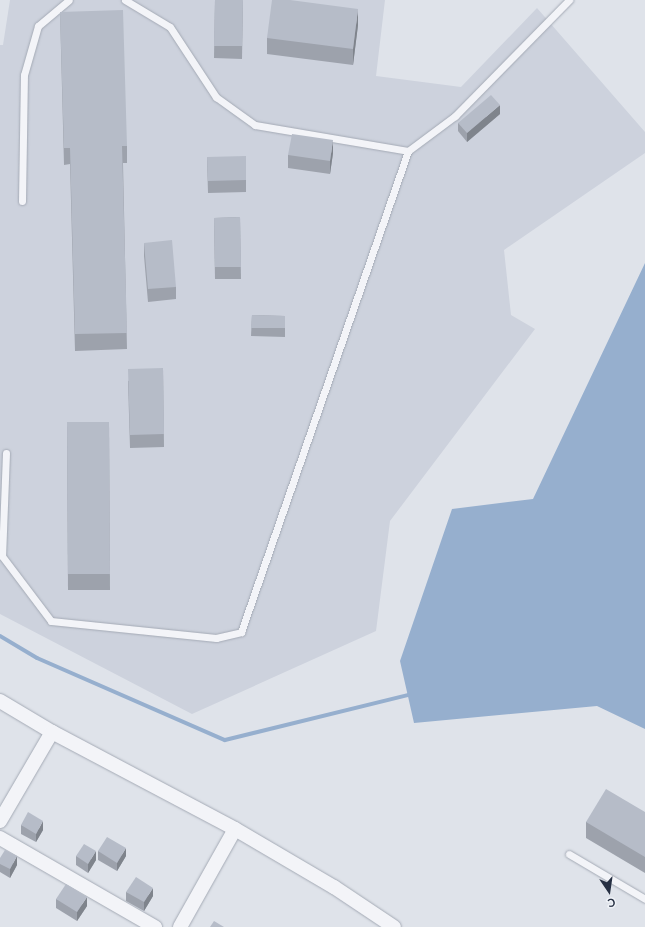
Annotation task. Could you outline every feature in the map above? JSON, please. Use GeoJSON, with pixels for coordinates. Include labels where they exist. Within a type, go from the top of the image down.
{"type":"FeatureCollection","features":[{"type":"Feature","properties":{"kind":"street"},"geometry":{"type":"LineString","coordinates":[[0,701],[52,732],[235,829],[334,887],[394,927]]}},
{"type":"Feature","properties":{"kind":"street"},"geometry":{"type":"LineString","coordinates":[[0,821],[52,732]]}},
{"type":"Feature","properties":{"kind":"street"},"geometry":{"type":"LineString","coordinates":[[180,927],[235,829]]}},
{"type":"Feature","properties":{"kind":"street"},"geometry":{"type":"LineString","coordinates":[[0,838],[155,927]]}},
{"type":"Feature","properties":{"kind":"lane"},"geometry":{"type":"LineString","coordinates":[[22,201],[24,75],[38,26],[68,0]]}},
{"type":"Feature","properties":{"kind":"lane"},"geometry":{"type":"LineString","coordinates":[[125,0],[170,27],[216,97],[255,125],[408,151]]}},
{"type":"Feature","properties":{"kind":"lane"},"geometry":{"type":"LineString","coordinates":[[6,453],[2,556],[51,621],[216,638],[241,632],[408,151],[455,116],[570,0]]}},
{"type":"Feature","properties":{"kind":"lane"},"geometry":{"type":"LineString","coordinates":[[569,854],[645,899]]}},
{"type":"Feature","properties":{"kind":"shaded area"},"geometry":{"type":"Polygon","coordinates":[[[10,0],[385,0],[376,76],[461,87],[537,8],[645,132],[645,153],[504,250],[511,315],[535,329],[390,521],[376,631],[192,714],[0,614],[0,45],[3,45],[10,0]]]}},
{"type":"Feature","properties":{"kind":"water"},"geometry":{"type":"Polygon","coordinates":[[[645,263],[645,729],[597,706],[414,723],[400,661],[452,509],[533,499],[645,263]]]}},
{"type":"Feature","properties":{"kind":"building"},"geometry":{"type":"Polygon","coordinates":[[[215,0],[243,0],[242,46],[214,46],[215,0]]]}},
{"type":"Feature","properties":{"kind":"building"},"geometry":{"type":"Polygon","coordinates":[[[272,0],[290,0],[358,9],[353,49],[267,38],[272,0]]]}},
{"type":"Feature","properties":{"kind":"building"},"geometry":{"type":"Polygon","coordinates":[[[123,10],[127,146],[122,146],[127,333],[75,334],[70,148],[64,148],[60,12],[123,10]]]}},
{"type":"Feature","properties":{"kind":"building"},"geometry":{"type":"Polygon","coordinates":[[[491,95],[500,105],[467,133],[458,123],[491,95]]]}},
{"type":"Feature","properties":{"kind":"building"},"geometry":{"type":"Polygon","coordinates":[[[292,134],[333,140],[330,161],[288,155],[292,134]]]}},
{"type":"Feature","properties":{"kind":"building"},"geometry":{"type":"Polygon","coordinates":[[[246,156],[246,180],[208,181],[207,157],[246,156]]]}},
{"type":"Feature","properties":{"kind":"building"},"geometry":{"type":"Polygon","coordinates":[[[240,217],[241,267],[215,267],[214,218],[240,217]]]}},
{"type":"Feature","properties":{"kind":"building"},"geometry":{"type":"Polygon","coordinates":[[[172,240],[176,287],[148,289],[144,243],[172,240]]]}},
{"type":"Feature","properties":{"kind":"building"},"geometry":{"type":"Polygon","coordinates":[[[252,315],[285,316],[285,328],[251,328],[252,315]]]}},
{"type":"Feature","properties":{"kind":"building"},"geometry":{"type":"Polygon","coordinates":[[[163,368],[164,434],[130,435],[128,369],[163,368]]]}},
{"type":"Feature","properties":{"kind":"building"},"geometry":{"type":"Polygon","coordinates":[[[67,422],[109,422],[110,574],[68,574],[67,422]]]}},
{"type":"Feature","properties":{"kind":"building"},"geometry":{"type":"Polygon","coordinates":[[[606,789],[645,812],[645,857],[586,822],[606,789]]]}},
{"type":"Feature","properties":{"kind":"building"},"geometry":{"type":"Polygon","coordinates":[[[28,812],[43,821],[36,834],[21,825],[28,812]]]}},
{"type":"Feature","properties":{"kind":"building"},"geometry":{"type":"Polygon","coordinates":[[[107,837],[126,848],[117,863],[98,851],[107,837]]]}},
{"type":"Feature","properties":{"kind":"building"},"geometry":{"type":"Polygon","coordinates":[[[84,844],[96,851],[88,864],[76,856],[84,844]]]}},
{"type":"Feature","properties":{"kind":"building"},"geometry":{"type":"Polygon","coordinates":[[[5,850],[17,856],[10,869],[0,864],[0,858],[5,850]]]}},
{"type":"Feature","properties":{"kind":"building"},"geometry":{"type":"Polygon","coordinates":[[[136,877],[153,888],[144,902],[126,892],[136,877]]]}},
{"type":"Feature","properties":{"kind":"building"},"geometry":{"type":"Polygon","coordinates":[[[66,884],[87,897],[77,912],[56,899],[66,884]]]}},
{"type":"Feature","properties":{"kind":"building"},"geometry":{"type":"Polygon","coordinates":[[[214,921],[224,927],[210,927],[214,921]]]}},
{"type":"Feature","properties":{"kind":"waterway"},"geometry":{"type":"LineString","coordinates":[[0,636],[37,658],[225,740],[408,695]]}}]}
